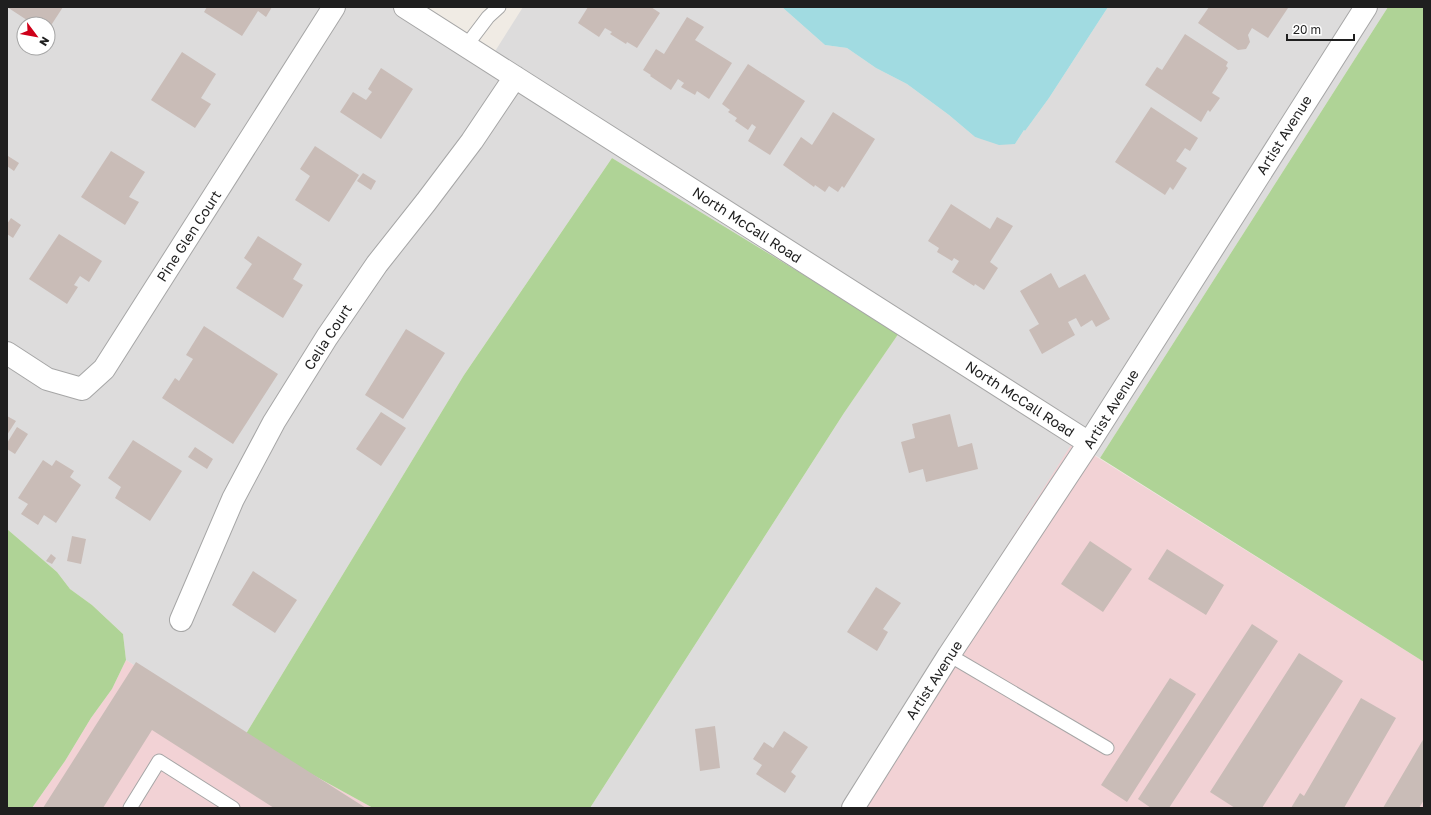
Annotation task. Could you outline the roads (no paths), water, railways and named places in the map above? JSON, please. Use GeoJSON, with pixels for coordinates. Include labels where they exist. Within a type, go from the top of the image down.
{"type":"FeatureCollection","features":[{"type":"Feature","properties":{"kind":"street","name":"Pine Glen Court"},"geometry":{"type":"LineString","coordinates":[[7,353],[47,379],[82,389],[104,369],[334,7]]}},
{"type":"Feature","properties":{"kind":"street","name":"North McCall Road"},"geometry":{"type":"LineString","coordinates":[[405,7],[1089,443]]}},
{"type":"Feature","properties":{"kind":"street","name":"Artist Avenue"},"geometry":{"type":"LineString","coordinates":[[853,808],[949,655],[1089,443],[1366,7]]}},
{"type":"Feature","properties":{"kind":"street","name":"Celia Court"},"geometry":{"type":"LineString","coordinates":[[181,620],[234,499],[274,422],[327,337],[377,264],[472,141],[515,77]]}},
{"type":"Feature","properties":{"kind":"lane"},"geometry":{"type":"LineString","coordinates":[[466,46],[488,17],[499,7]]}},
{"type":"Feature","properties":{"kind":"lane"},"geometry":{"type":"LineString","coordinates":[[949,655],[1107,748]]}},
{"type":"Feature","properties":{"kind":"lane"},"geometry":{"type":"LineString","coordinates":[[130,808],[159,761],[233,808]]}},
{"type":"Feature","properties":{"kind":"water"},"geometry":{"type":"Polygon","coordinates":[[[782,7],[1108,7],[1049,98],[1015,144],[999,145],[975,137],[949,115],[907,84],[876,68],[847,48],[825,45],[782,7]]]}}]}
